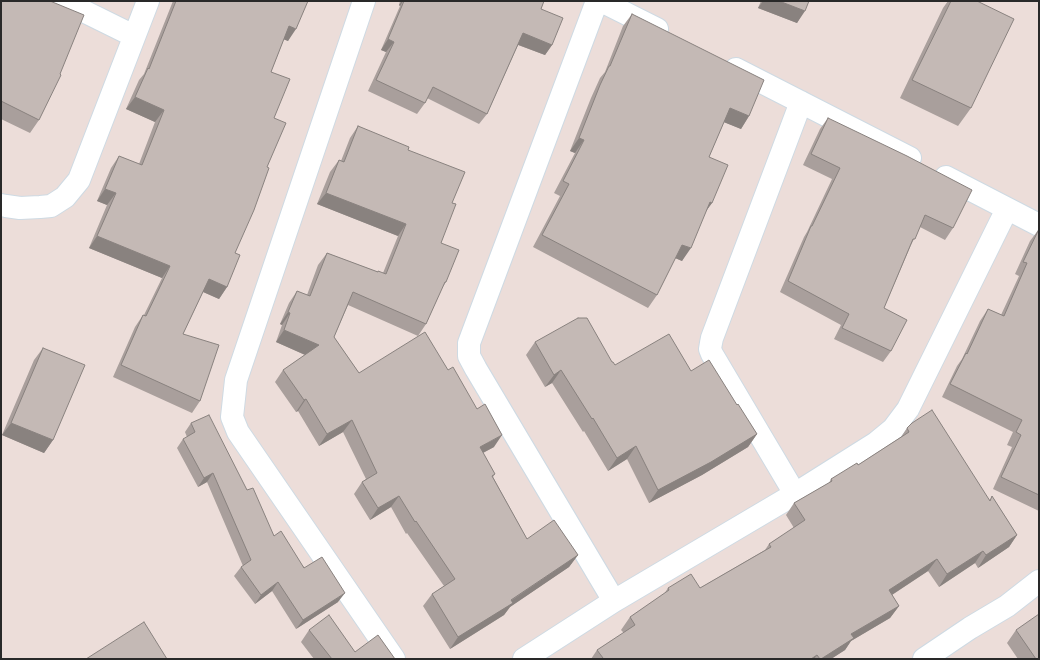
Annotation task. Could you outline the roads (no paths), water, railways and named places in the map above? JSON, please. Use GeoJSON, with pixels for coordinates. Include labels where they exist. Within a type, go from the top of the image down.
{"type":"FeatureCollection","features":[{"type":"Feature","properties":{"kind":"street"},"geometry":{"type":"LineString","coordinates":[[63,1],[134,36]]}},
{"type":"Feature","properties":{"kind":"street"},"geometry":{"type":"LineString","coordinates":[[1,205],[20,208],[51,206],[65,197],[79,180],[148,1]]}},
{"type":"Feature","properties":{"kind":"street"},"geometry":{"type":"LineString","coordinates":[[364,1],[236,380],[232,417],[238,432],[394,659]]}},
{"type":"Feature","properties":{"kind":"street"},"geometry":{"type":"LineString","coordinates":[[597,1],[469,343],[469,356],[614,601]]}},
{"type":"Feature","properties":{"kind":"street"},"geometry":{"type":"LineString","coordinates":[[600,1],[677,39]]}},
{"type":"Feature","properties":{"kind":"street"},"geometry":{"type":"LineString","coordinates":[[718,60],[1007,209],[1039,224]]}},
{"type":"Feature","properties":{"kind":"street"},"geometry":{"type":"LineString","coordinates":[[795,494],[710,349],[712,338],[802,102]]}},
{"type":"Feature","properties":{"kind":"street"},"geometry":{"type":"LineString","coordinates":[[524,659],[614,601],[795,494],[876,444],[893,429],[908,409],[1007,209]]}},
{"type":"Feature","properties":{"kind":"street"},"geometry":{"type":"LineString","coordinates":[[924,659],[970,628],[1008,606],[1039,581]]}}]}
